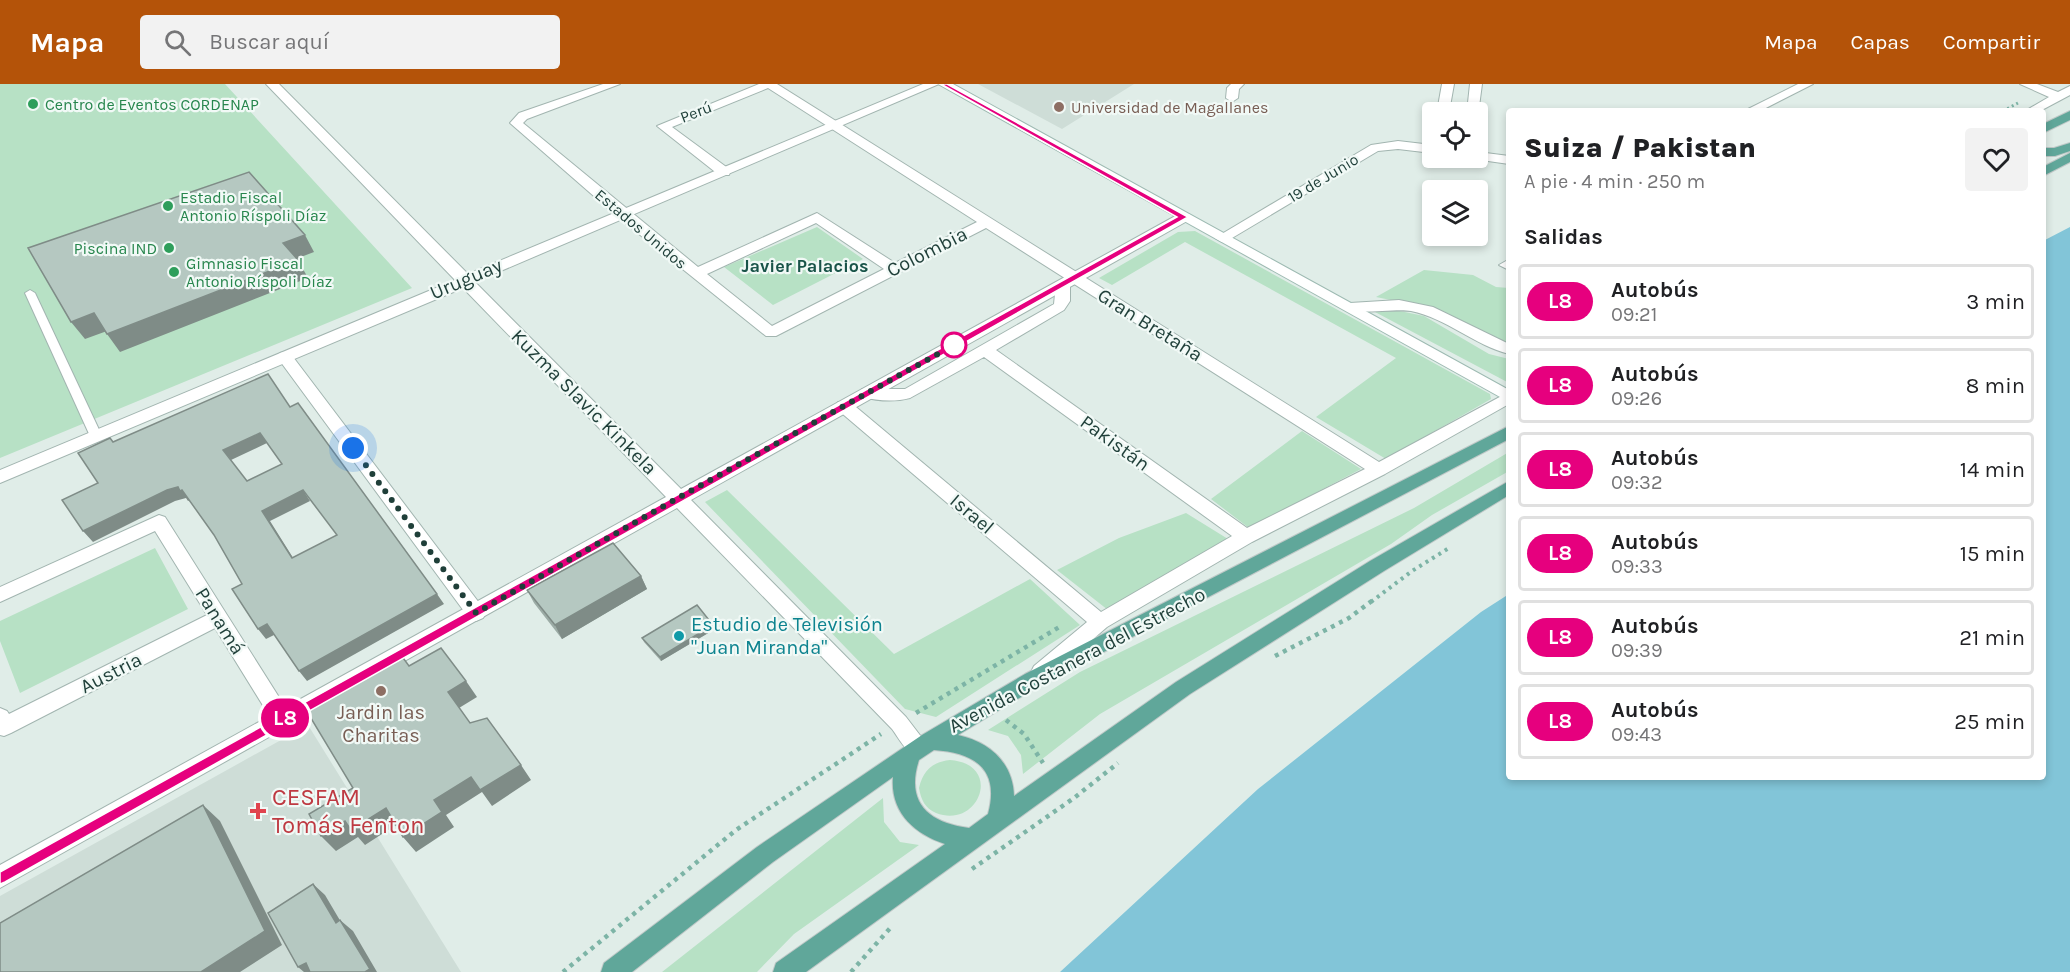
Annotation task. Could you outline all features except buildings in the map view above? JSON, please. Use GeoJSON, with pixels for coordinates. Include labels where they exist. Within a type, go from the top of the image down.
{"type":"FeatureCollection","features":[{"type":"Feature","properties":{"kind":"main road"},"geometry":{"type":"LineString","coordinates":[[2046,127],[2070,114]]}},
{"type":"Feature","properties":{"kind":"main road"},"geometry":{"type":"LineString","coordinates":[[2046,152],[2070,147]]}},
{"type":"Feature","properties":{"kind":"main road"},"geometry":{"type":"LineString","coordinates":[[2046,170],[2070,157]]}},
{"type":"Feature","properties":{"kind":"main road","name":"Avenida Costanera del Estrecho"},"geometry":{"type":"LineString","coordinates":[[614,972],[770,849],[920,747],[988,705],[1506,434]]}},
{"type":"Feature","properties":{"kind":"main road"},"geometry":{"type":"LineString","coordinates":[[785,972],[1183,688],[1377,566],[1506,489]]}},
{"type":"Feature","properties":{"kind":"main road"},"geometry":{"type":"LineString","coordinates":[[970,838],[954,838],[939,834],[914,816],[903,789],[904,774],[920,747],[949,742],[970,747],[991,760],[1002,782],[1004,794],[998,819]]}},
{"type":"Feature","properties":{"kind":"street","name":"Kuzma Slavic Kinkela"},"geometry":{"type":"LineString","coordinates":[[272,84],[920,747]]}},
{"type":"Feature","properties":{"kind":"street","name":"Estados Unidos"},"geometry":{"type":"LineString","coordinates":[[614,84],[523,116],[516,121],[518,126],[696,274],[771,333]]}},
{"type":"Feature","properties":{"kind":"street","name":"Gran Bretaña"},"geometry":{"type":"LineString","coordinates":[[769,84],[987,222],[1069,281],[1379,470]]}},
{"type":"Feature","properties":{"kind":"street","name":"Perú"},"geometry":{"type":"LineString","coordinates":[[724,172],[663,126],[769,84]]}},
{"type":"Feature","properties":{"kind":"street","name":"Uruguay"},"geometry":{"type":"LineString","coordinates":[[0,477],[463,280],[624,215],[933,84]]}},
{"type":"Feature","properties":{"kind":"street"},"geometry":{"type":"LineString","coordinates":[[944,84],[1506,395]]}},
{"type":"Feature","properties":{"kind":"street"},"geometry":{"type":"LineString","coordinates":[[1232,98],[1233,88],[1238,84]]}},
{"type":"Feature","properties":{"kind":"street"},"geometry":{"type":"LineString","coordinates":[[1445,102],[1448,84]]}},
{"type":"Feature","properties":{"kind":"street"},"geometry":{"type":"LineString","coordinates":[[1474,102],[1476,84]]}},
{"type":"Feature","properties":{"kind":"street"},"geometry":{"type":"LineString","coordinates":[[1756,108],[1807,84]]}},
{"type":"Feature","properties":{"kind":"street"},"geometry":{"type":"LineString","coordinates":[[2026,84],[2058,96]]}},
{"type":"Feature","properties":{"kind":"street"},"geometry":{"type":"LineString","coordinates":[[2036,108],[2070,90]]}},
{"type":"Feature","properties":{"kind":"street","name":"19 de Junio"},"geometry":{"type":"LineString","coordinates":[[1222,238],[1375,148],[1398,146],[1422,148]]}},
{"type":"Feature","properties":{"kind":"street"},"geometry":{"type":"LineString","coordinates":[[1488,157],[1506,160]]}},
{"type":"Feature","properties":{"kind":"street"},"geometry":{"type":"LineString","coordinates":[[696,274],[817,217],[894,268]]}},
{"type":"Feature","properties":{"kind":"street"},"geometry":{"type":"LineString","coordinates":[[0,877],[1184,217]]}},
{"type":"Feature","properties":{"kind":"street","name":"Colombia"},"geometry":{"type":"LineString","coordinates":[[771,333],[987,222]]}},
{"type":"Feature","properties":{"kind":"street"},"geometry":{"type":"LineString","coordinates":[[868,393],[898,396],[910,393],[1059,307],[1069,281]]}},
{"type":"Feature","properties":{"kind":"street"},"geometry":{"type":"LineString","coordinates":[[1350,308],[1395,304],[1417,307],[1477,338],[1506,348]]}},
{"type":"Feature","properties":{"kind":"street","name":"Pakistán"},"geometry":{"type":"LineString","coordinates":[[985,350],[1246,537]]}},
{"type":"Feature","properties":{"kind":"street"},"geometry":{"type":"LineString","coordinates":[[285,357],[476,613]]}},
{"type":"Feature","properties":{"kind":"street"},"geometry":{"type":"LineString","coordinates":[[1032,680],[1100,622],[1246,537],[1379,470],[1506,399]]}},
{"type":"Feature","properties":{"kind":"street","name":"Israel"},"geometry":{"type":"LineString","coordinates":[[844,406],[1100,622]]}},
{"type":"Feature","properties":{"kind":"street","name":"Panamá"},"geometry":{"type":"LineString","coordinates":[[0,595],[159,522],[282,719]]}},
{"type":"Feature","properties":{"kind":"street","name":"Austria"},"geometry":{"type":"LineString","coordinates":[[2,722],[218,618]]}},
{"type":"Feature","properties":{"kind":"lane"},"geometry":{"type":"LineString","coordinates":[[30,293],[96,436]]}},
{"type":"Feature","properties":{"kind":"path"},"geometry":{"type":"LineString","coordinates":[[1269,659],[1349,618],[1412,571],[1451,547]]}},
{"type":"Feature","properties":{"kind":"path"},"geometry":{"type":"LineString","coordinates":[[967,682],[1000,718],[1012,723],[1024,734],[1036,755],[1074,798]]}},
{"type":"Feature","properties":{"kind":"path"},"geometry":{"type":"LineString","coordinates":[[970,871],[1074,798],[1124,759]]}},
{"type":"Feature","properties":{"kind":"path"},"geometry":{"type":"LineString","coordinates":[[851,972],[894,924]]}},
{"type":"Feature","properties":{"kind":"shaded area","name":"Universidad de Magallanes"},"geometry":{"type":"Polygon","coordinates":[[[978,84],[1134,84],[1062,129],[978,84]]]}},
{"type":"Feature","properties":{"kind":"shaded area","name":"CESFAM Tomás Fenton"},"geometry":{"type":"Polygon","coordinates":[[[308,725],[461,972],[0,972],[0,896],[308,725]]]}},
{"type":"Feature","properties":{"kind":"green space","name":"Estadio Fiscal Antonio Ríspoli Díaz"},"geometry":{"type":"Polygon","coordinates":[[[0,84],[225,84],[412,288],[0,458],[0,84]]]}},
{"type":"Feature","properties":{"kind":"green space"},"geometry":{"type":"Polygon","coordinates":[[[817,227],[863,259],[773,305],[724,267],[817,227]]]}},
{"type":"Feature","properties":{"kind":"green space"},"geometry":{"type":"Polygon","coordinates":[[[1195,231],[1490,394],[1491,399],[1386,459],[1316,417],[1396,358],[1185,242],[1112,285],[1099,278],[1178,232],[1195,231]]]}},
{"type":"Feature","properties":{"kind":"green space"},"geometry":{"type":"Polygon","coordinates":[[[1424,270],[1473,275],[1496,287],[1506,288],[1506,345],[1439,310],[1376,297],[1424,270]]]}},
{"type":"Feature","properties":{"kind":"green space"},"geometry":{"type":"Polygon","coordinates":[[[1400,311],[1424,316],[1489,354],[1506,358],[1506,381],[1375,312],[1400,311]]]}},
{"type":"Feature","properties":{"kind":"green space"},"geometry":{"type":"Polygon","coordinates":[[[1302,431],[1361,469],[1249,528],[1211,499],[1302,431]]]}},
{"type":"Feature","properties":{"kind":"green space"},"geometry":{"type":"Polygon","coordinates":[[[1506,454],[1506,473],[1432,515],[1391,544],[1100,714],[1023,774],[1021,755],[1008,736],[988,730],[1080,672],[1414,508],[1506,454]]]}},
{"type":"Feature","properties":{"kind":"green space"},"geometry":{"type":"Polygon","coordinates":[[[727,490],[894,654],[1030,579],[1080,625],[936,717],[905,709],[705,502],[727,490]]]}},
{"type":"Feature","properties":{"kind":"green space"},"geometry":{"type":"Polygon","coordinates":[[[1186,513],[1228,539],[1108,610],[1057,570],[1119,538],[1186,513]]]}},
{"type":"Feature","properties":{"kind":"green space"},"geometry":{"type":"Polygon","coordinates":[[[155,548],[188,609],[20,693],[0,641],[0,621],[155,548]]]}},
{"type":"Feature","properties":{"kind":"green space"},"geometry":{"type":"Polygon","coordinates":[[[950,760],[967,764],[977,772],[981,783],[974,805],[964,812],[951,816],[929,809],[922,800],[919,788],[923,776],[930,768],[950,760]]]}},
{"type":"Feature","properties":{"kind":"green space"},"geometry":{"type":"Polygon","coordinates":[[[883,798],[884,822],[900,842],[919,845],[794,934],[757,972],[662,972],[883,798]]]}},
{"type":"Feature","properties":{"kind":"water"},"geometry":{"type":"Polygon","coordinates":[[[2070,227],[2070,972],[1060,972],[1258,789],[1481,612],[1506,596],[1506,780],[2046,780],[2046,239],[2070,227]]]}},
{"type":"Feature","properties":{"kind":"bus line","name":"L8"},"geometry":{"type":"LineString","coordinates":[[0,877],[1184,217],[944,84]]}},
{"type":"Feature","properties":{"kind":"place","name":"Centro de Eventos CORDENAP"},"geometry":{"type":"Point","coordinates":[33,104]}},
{"type":"Feature","properties":{"kind":"place","name":"Universidad de Magallanes"},"geometry":{"type":"Point","coordinates":[1059,107]}},
{"type":"Feature","properties":{"kind":"place","name":"Estadio Fiscal Antonio Ríspoli Díaz"},"geometry":{"type":"Point","coordinates":[168,206]}},
{"type":"Feature","properties":{"kind":"place","name":"Piscina IND"},"geometry":{"type":"Point","coordinates":[169,248]}},
{"type":"Feature","properties":{"kind":"place","name":"Gimnasio Fiscal Antonio Ríspoli Díaz"},"geometry":{"type":"Point","coordinates":[174,272]}},
{"type":"Feature","properties":{"kind":"place","name":"Estudio de Televisión \"Juan Miranda\""},"geometry":{"type":"Point","coordinates":[679,636]}},
{"type":"Feature","properties":{"kind":"place","name":"Jardin las Charitas"},"geometry":{"type":"Point","coordinates":[381,691]}},
{"type":"Feature","properties":{"kind":"place","name":"CESFAM Tomás Fenton"},"geometry":{"type":"Point","coordinates":[258,811]}},
{"type":"Feature","properties":{"kind":"district","name":"Javier Palacios"},"geometry":{"type":"Point","coordinates":[805,266]}},
{"type":"Feature","properties":{"kind":"route"},"geometry":{"type":"LineString","coordinates":[[353,448],[476,613],[954,345]]}}]}
